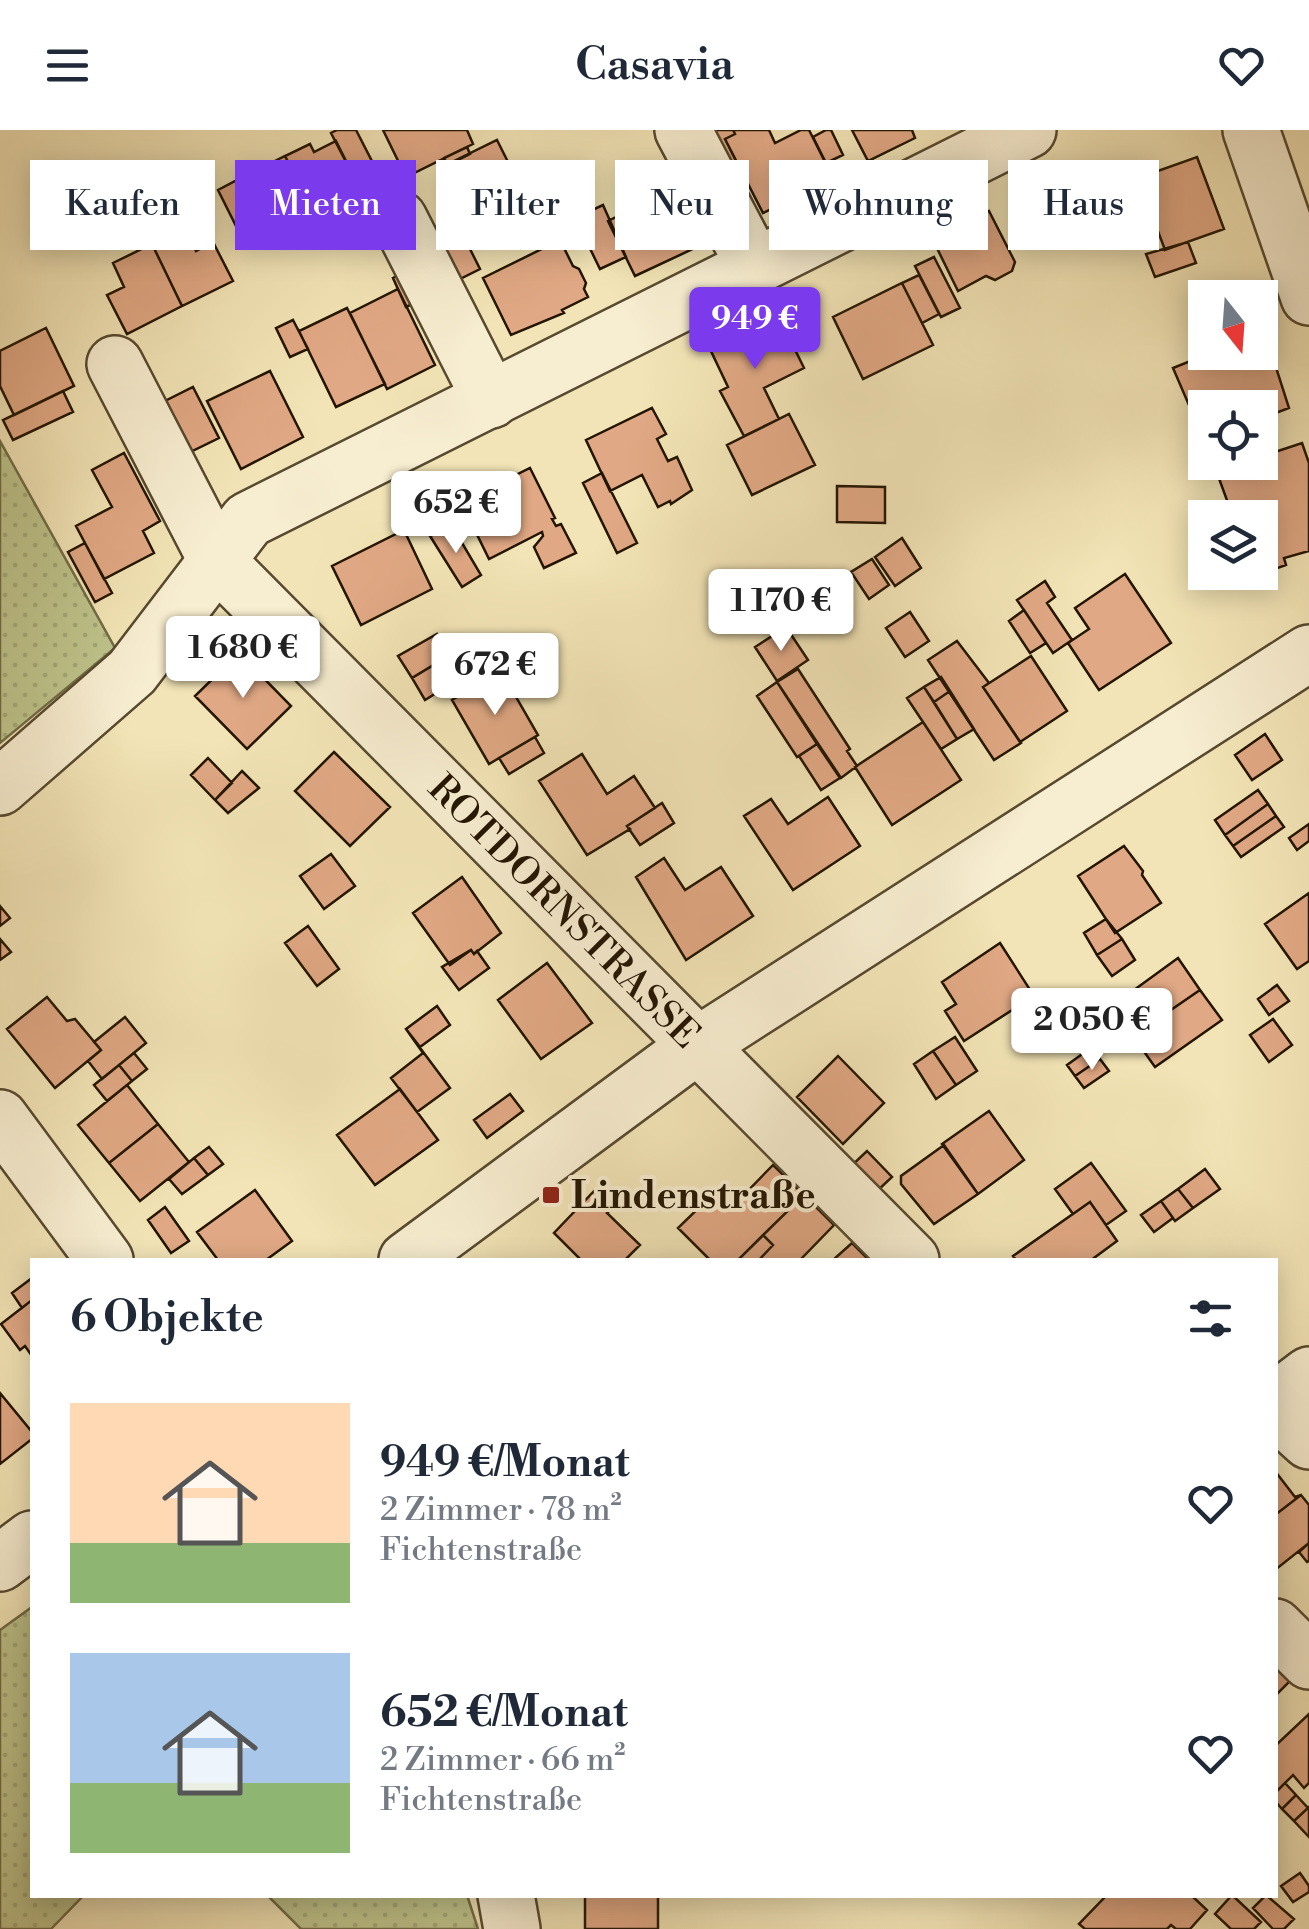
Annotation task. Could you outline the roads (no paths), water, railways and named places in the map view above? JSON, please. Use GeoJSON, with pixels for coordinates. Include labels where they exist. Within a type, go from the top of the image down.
{"type":"FeatureCollection","features":[{"type":"Feature","properties":{"kind":"street"},"geometry":{"type":"LineString","coordinates":[[684,130],[754,265]]}},
{"type":"Feature","properties":{"kind":"street"},"geometry":{"type":"LineString","coordinates":[[0,786],[132,672],[248,520],[1028,130]]}},
{"type":"Feature","properties":{"kind":"street"},"geometry":{"type":"LineString","coordinates":[[1251,130],[1307,287]]}},
{"type":"Feature","properties":{"kind":"street"},"geometry":{"type":"LineString","coordinates":[[416,250],[491,400]]}},
{"type":"Feature","properties":{"kind":"street","name":"ROTDORNSTRASSE"},"geometry":{"type":"LineString","coordinates":[[115,364],[217,560],[909,1258]]}},
{"type":"Feature","properties":{"kind":"street"},"geometry":{"type":"LineString","coordinates":[[410,1258],[698,1046],[1309,653]]}},
{"type":"Feature","properties":{"kind":"street"},"geometry":{"type":"LineString","coordinates":[[0,1118],[103,1258]]}},
{"type":"Feature","properties":{"kind":"street"},"geometry":{"type":"LineString","coordinates":[[1278,1399],[1309,1375]]}},
{"type":"Feature","properties":{"kind":"street"},"geometry":{"type":"LineString","coordinates":[[1278,1413],[1309,1442]]}},
{"type":"Feature","properties":{"kind":"street"},"geometry":{"type":"LineString","coordinates":[[0,1563],[30,1540]]}},
{"type":"Feature","properties":{"kind":"street"},"geometry":{"type":"LineString","coordinates":[[1278,1630],[1309,1661]]}},
{"type":"Feature","properties":{"kind":"street"},"geometry":{"type":"LineString","coordinates":[[507,1898],[512,1929]]}},
{"type":"Feature","properties":{"kind":"place","name":"Lindenstraße"},"geometry":{"type":"Point","coordinates":[551,1195]}}]}
